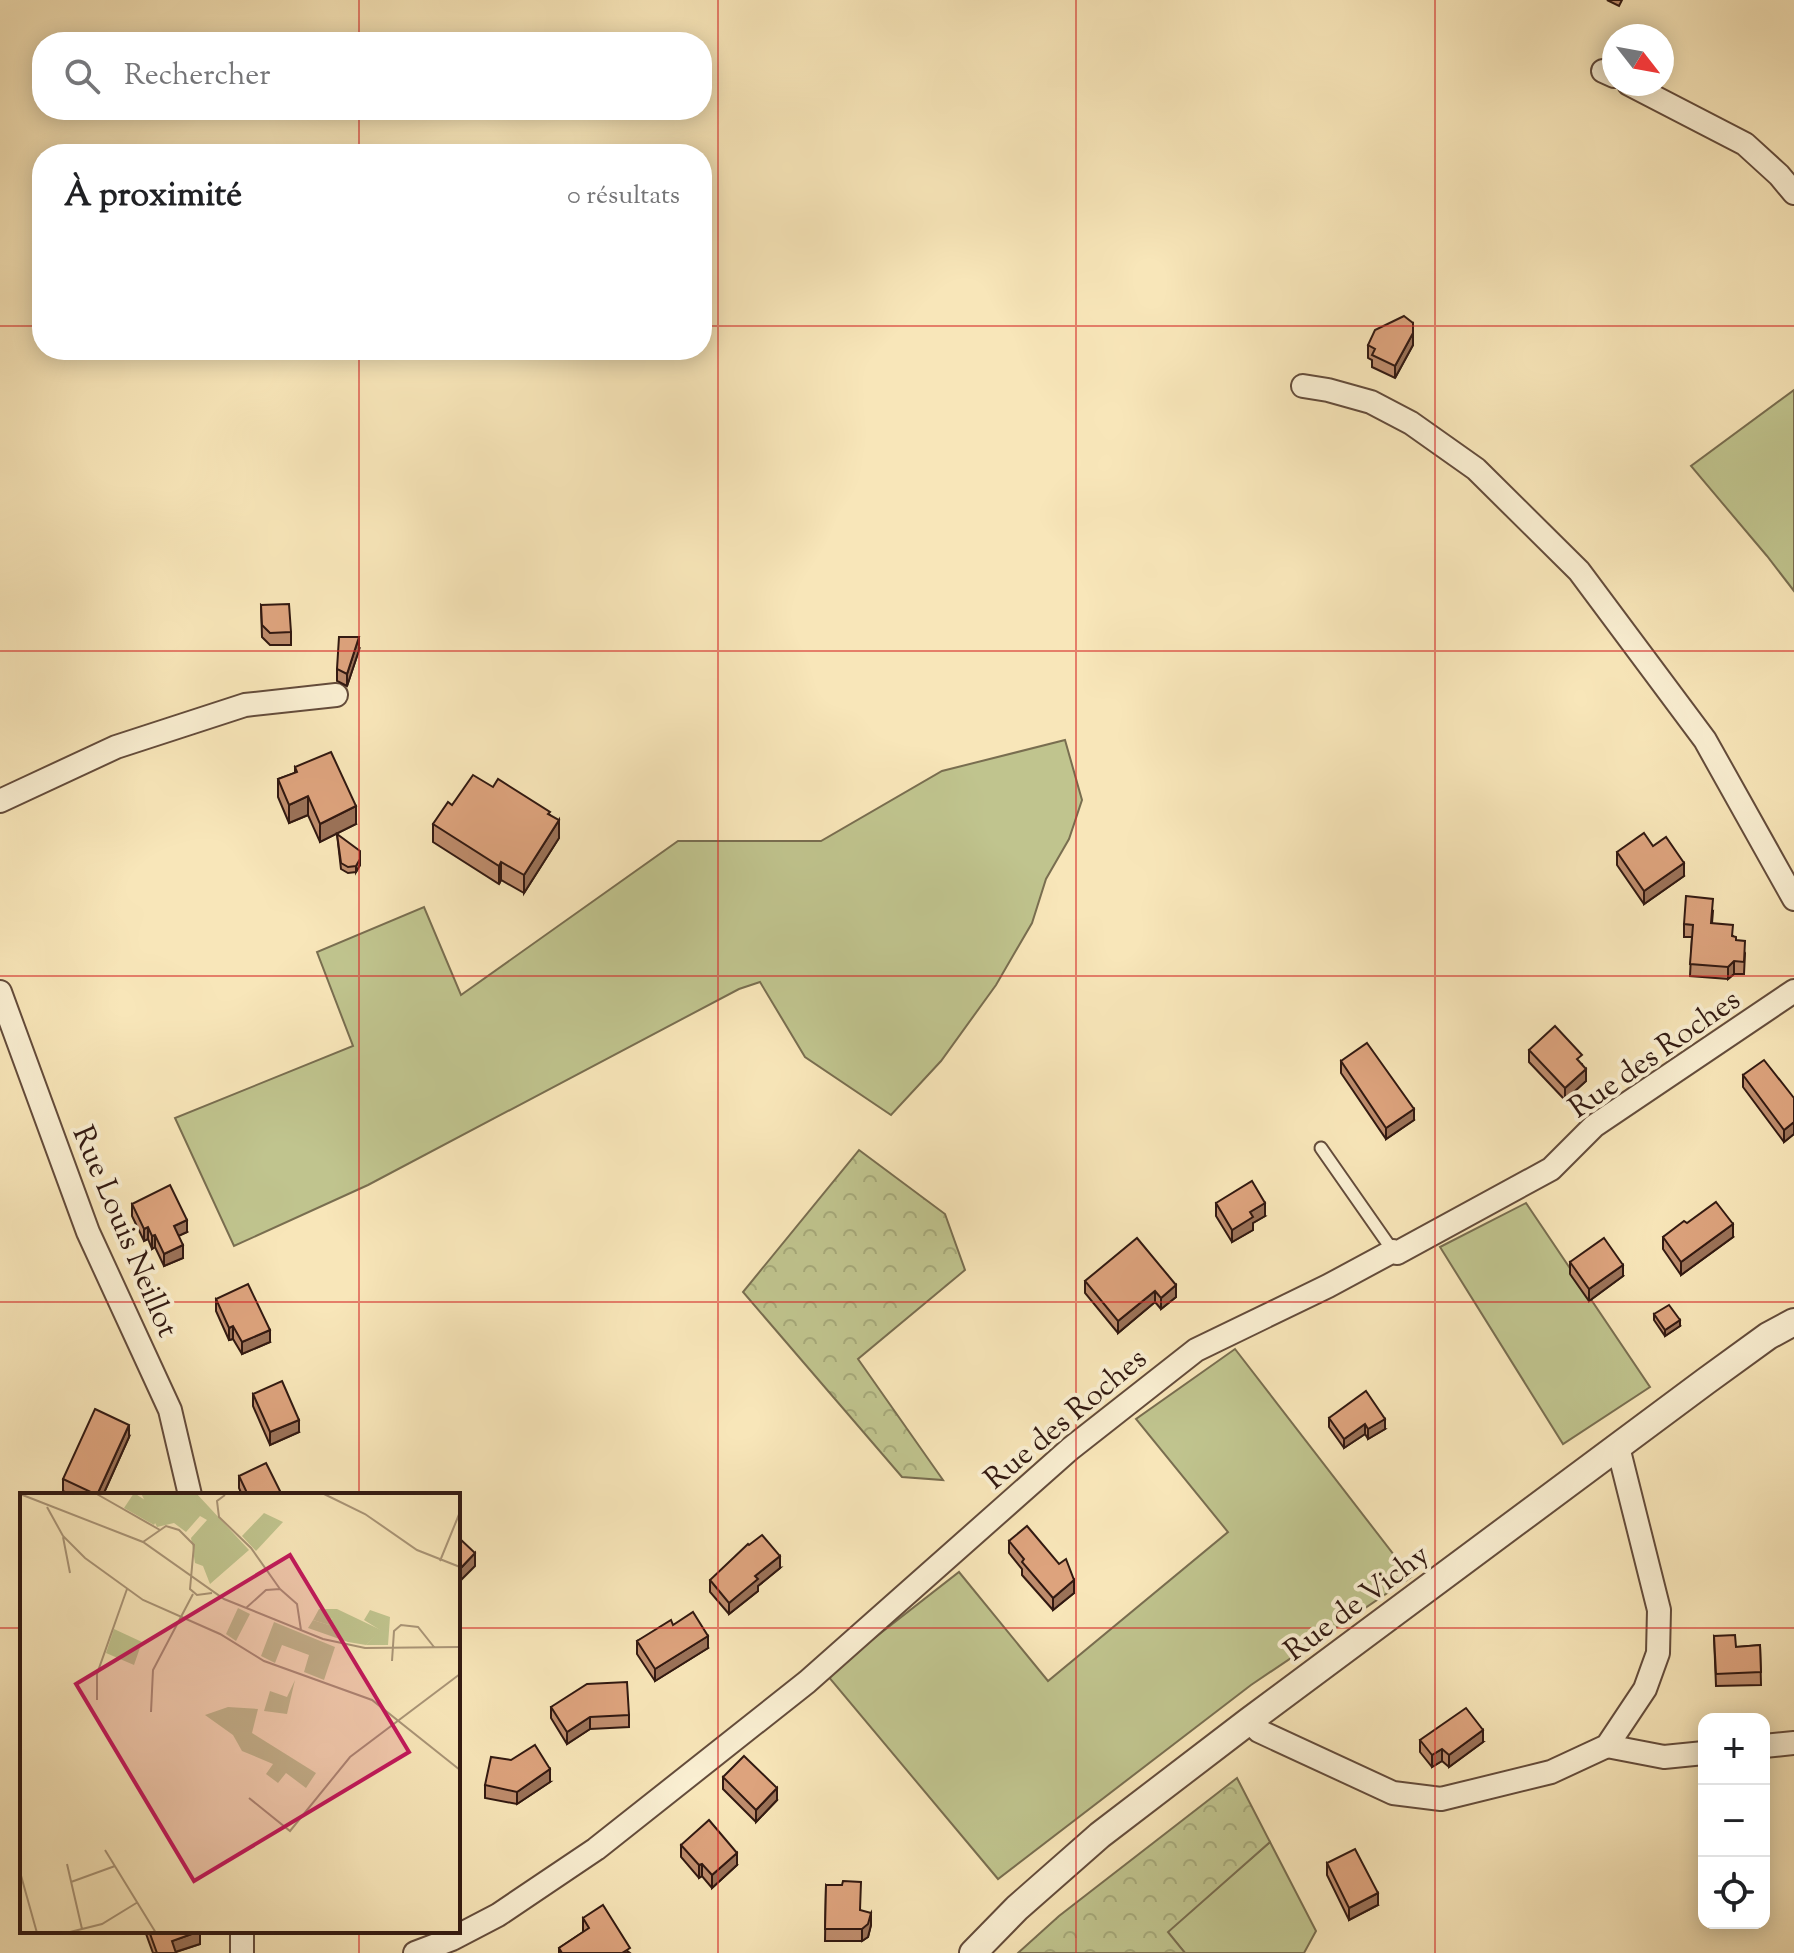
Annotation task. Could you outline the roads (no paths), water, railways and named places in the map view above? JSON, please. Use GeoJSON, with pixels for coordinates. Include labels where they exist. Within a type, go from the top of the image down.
{"type":"FeatureCollection","features":[{"type":"Feature","properties":{"kind":"street"},"geometry":{"type":"LineString","coordinates":[[1652,96],[1745,144],[1794,193]]}},
{"type":"Feature","properties":{"kind":"street"},"geometry":{"type":"LineString","coordinates":[[1303,386],[1371,402],[1411,423],[1476,469],[1579,571],[1705,740],[1794,899]]}},
{"type":"Feature","properties":{"kind":"street"},"geometry":{"type":"LineString","coordinates":[[0,801],[116,747],[245,705],[336,695]]}},
{"type":"Feature","properties":{"kind":"street","name":"Rue des Roches"},"geometry":{"type":"LineString","coordinates":[[415,1953],[452,1939],[498,1915],[605,1843],[807,1682],[1070,1449],[1196,1350],[1393,1251],[1397,1253],[1551,1169],[1594,1126],[1794,991]]}},
{"type":"Feature","properties":{"kind":"street","name":"Rue Louis Neillot"},"geometry":{"type":"LineString","coordinates":[[0,992],[88,1232],[170,1410],[190,1493]]}},
{"type":"Feature","properties":{"kind":"street","name":"Rue de Vichy"},"geometry":{"type":"LineString","coordinates":[[973,1953],[1017,1908],[1100,1835],[1706,1381],[1768,1336],[1794,1322]]}},
{"type":"Feature","properties":{"kind":"street"},"geometry":{"type":"LineString","coordinates":[[1249,1721],[1259,1731],[1393,1793],[1441,1799],[1551,1772],[1607,1746],[1645,1689],[1658,1653],[1659,1610],[1618,1447]]}},
{"type":"Feature","properties":{"kind":"street"},"geometry":{"type":"LineString","coordinates":[[1770,1745],[1794,1743]]}},
{"type":"Feature","properties":{"kind":"street"},"geometry":{"type":"LineString","coordinates":[[1607,1746],[1664,1757],[1698,1754]]}},
{"type":"Feature","properties":{"kind":"lane"},"geometry":{"type":"LineString","coordinates":[[1321,1148],[1393,1251]]}}]}
